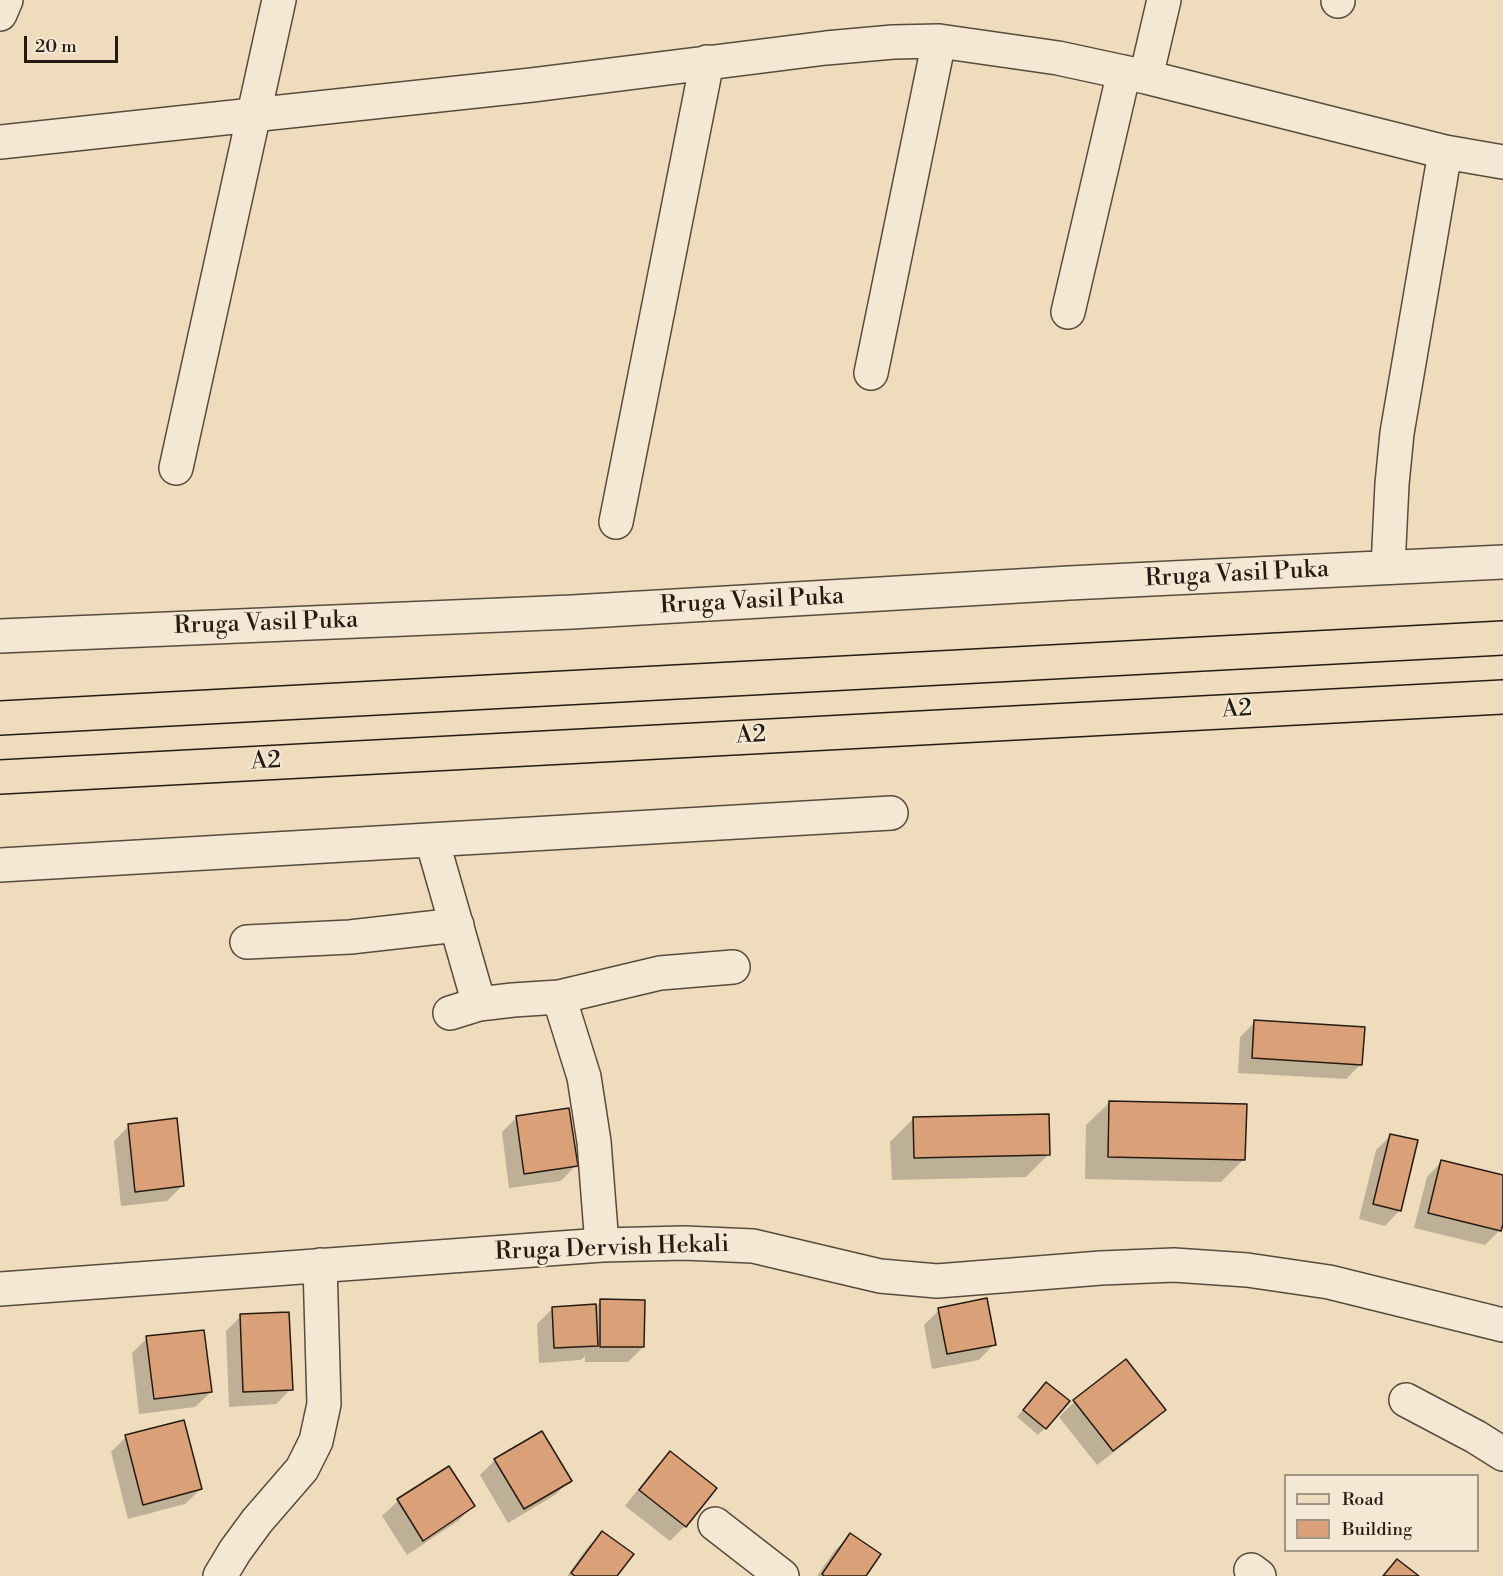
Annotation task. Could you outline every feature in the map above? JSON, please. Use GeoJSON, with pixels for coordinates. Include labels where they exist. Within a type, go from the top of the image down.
{"type":"FeatureCollection","features":[{"type":"Feature","properties":{"kind":"main road"},"geometry":{"type":"LineString","coordinates":[[0,718],[1503,638]]}},
{"type":"Feature","properties":{"kind":"main road","name":"A2"},"geometry":{"type":"LineString","coordinates":[[0,777],[1503,697]]}},
{"type":"Feature","properties":{"kind":"street"},"geometry":{"type":"LineString","coordinates":[[0,14],[6,0]]}},
{"type":"Feature","properties":{"kind":"street"},"geometry":{"type":"LineString","coordinates":[[176,468],[279,0]]}},
{"type":"Feature","properties":{"kind":"street"},"geometry":{"type":"LineString","coordinates":[[1068,312],[1135,75],[1164,0]]}},
{"type":"Feature","properties":{"kind":"street"},"geometry":{"type":"LineString","coordinates":[[0,142],[520,86],[707,62],[893,42],[939,41],[1058,58],[1445,152],[1503,162]]}},
{"type":"Feature","properties":{"kind":"street"},"geometry":{"type":"LineString","coordinates":[[871,373],[939,41]]}},
{"type":"Feature","properties":{"kind":"street"},"geometry":{"type":"LineString","coordinates":[[616,522],[707,62]]}},
{"type":"Feature","properties":{"kind":"street"},"geometry":{"type":"LineString","coordinates":[[1388,567],[1397,434],[1445,152]]}},
{"type":"Feature","properties":{"kind":"street","name":"Rruga Vasil Puka"},"geometry":{"type":"LineString","coordinates":[[0,636],[572,612],[1057,584],[1503,562]]}},
{"type":"Feature","properties":{"kind":"street"},"geometry":{"type":"LineString","coordinates":[[0,865],[891,813]]}},
{"type":"Feature","properties":{"kind":"street"},"geometry":{"type":"LineString","coordinates":[[432,840],[457,925],[464,1009],[559,997],[660,973],[733,967]]}},
{"type":"Feature","properties":{"kind":"street"},"geometry":{"type":"LineString","coordinates":[[247,942],[350,937],[457,925]]}},
{"type":"Feature","properties":{"kind":"street"},"geometry":{"type":"LineString","coordinates":[[559,997],[584,1077],[594,1142],[602,1245]]}},
{"type":"Feature","properties":{"kind":"street","name":"Rruga Dervish Hekali"},"geometry":{"type":"LineString","coordinates":[[0,1289],[602,1245],[684,1243],[753,1246],[880,1276],[937,1281],[1101,1268],[1174,1265],[1247,1270],[1329,1282],[1503,1325]]}},
{"type":"Feature","properties":{"kind":"street"},"geometry":{"type":"LineString","coordinates":[[220,1576],[256,1521],[302,1469],[316,1441],[324,1404],[320,1265]]}},
{"type":"Feature","properties":{"kind":"street"},"geometry":{"type":"LineString","coordinates":[[1406,1400],[1503,1454]]}},
{"type":"Feature","properties":{"kind":"street"},"geometry":{"type":"LineString","coordinates":[[715,1524],[782,1576]]}},
{"type":"Feature","properties":{"kind":"building"},"geometry":{"type":"Polygon","coordinates":[[[1254,1020],[1365,1027],[1362,1065],[1252,1058],[1254,1020]]]}},
{"type":"Feature","properties":{"kind":"building"},"geometry":{"type":"Polygon","coordinates":[[[1109,1101],[1247,1104],[1245,1160],[1108,1157],[1109,1101]]]}},
{"type":"Feature","properties":{"kind":"building"},"geometry":{"type":"Polygon","coordinates":[[[569,1108],[578,1166],[524,1174],[516,1116],[569,1108]]]}},
{"type":"Feature","properties":{"kind":"building"},"geometry":{"type":"Polygon","coordinates":[[[1049,1114],[1050,1155],[914,1158],[913,1117],[1049,1114]]]}},
{"type":"Feature","properties":{"kind":"building"},"geometry":{"type":"Polygon","coordinates":[[[177,1118],[184,1186],[135,1192],[128,1124],[177,1118]]]}},
{"type":"Feature","properties":{"kind":"building"},"geometry":{"type":"Polygon","coordinates":[[[1390,1134],[1418,1140],[1401,1211],[1373,1204],[1390,1134]]]}},
{"type":"Feature","properties":{"kind":"building"},"geometry":{"type":"Polygon","coordinates":[[[1441,1160],[1503,1175],[1501,1231],[1428,1213],[1441,1160]]]}},
{"type":"Feature","properties":{"kind":"building"},"geometry":{"type":"Polygon","coordinates":[[[987,1298],[996,1345],[947,1354],[938,1308],[987,1298]]]}},
{"type":"Feature","properties":{"kind":"building"},"geometry":{"type":"Polygon","coordinates":[[[600,1299],[645,1300],[644,1347],[600,1347],[600,1299]]]}},
{"type":"Feature","properties":{"kind":"building"},"geometry":{"type":"Polygon","coordinates":[[[596,1304],[598,1346],[554,1348],[552,1307],[596,1304]]]}},
{"type":"Feature","properties":{"kind":"building"},"geometry":{"type":"Polygon","coordinates":[[[289,1312],[293,1390],[243,1392],[240,1314],[289,1312]]]}},
{"type":"Feature","properties":{"kind":"building"},"geometry":{"type":"Polygon","coordinates":[[[204,1330],[212,1392],[154,1399],[146,1336],[204,1330]]]}},
{"type":"Feature","properties":{"kind":"building"},"geometry":{"type":"Polygon","coordinates":[[[1126,1359],[1166,1410],[1113,1451],[1073,1400],[1126,1359]]]}},
{"type":"Feature","properties":{"kind":"building"},"geometry":{"type":"Polygon","coordinates":[[[1046,1382],[1070,1401],[1046,1429],[1023,1410],[1046,1382]]]}},
{"type":"Feature","properties":{"kind":"building"},"geometry":{"type":"Polygon","coordinates":[[[184,1420],[202,1489],[143,1505],[125,1435],[184,1420]]]}},
{"type":"Feature","properties":{"kind":"building"},"geometry":{"type":"Polygon","coordinates":[[[542,1431],[572,1481],[524,1509],[494,1459],[542,1431]]]}},
{"type":"Feature","properties":{"kind":"building"},"geometry":{"type":"Polygon","coordinates":[[[670,1451],[717,1488],[686,1527],[639,1490],[670,1451]]]}},
{"type":"Feature","properties":{"kind":"building"},"geometry":{"type":"Polygon","coordinates":[[[449,1466],[475,1506],[423,1541],[397,1499],[449,1466]]]}},
{"type":"Feature","properties":{"kind":"building"},"geometry":{"type":"Polygon","coordinates":[[[602,1531],[634,1554],[617,1576],[575,1576],[571,1573],[602,1531]]]}},
{"type":"Feature","properties":{"kind":"building"},"geometry":{"type":"Polygon","coordinates":[[[850,1533],[881,1554],[866,1576],[824,1576],[822,1574],[850,1533]]]}},
{"type":"Feature","properties":{"kind":"building"},"geometry":{"type":"Polygon","coordinates":[[[1397,1559],[1419,1576],[1383,1576],[1397,1559]]]}}]}
